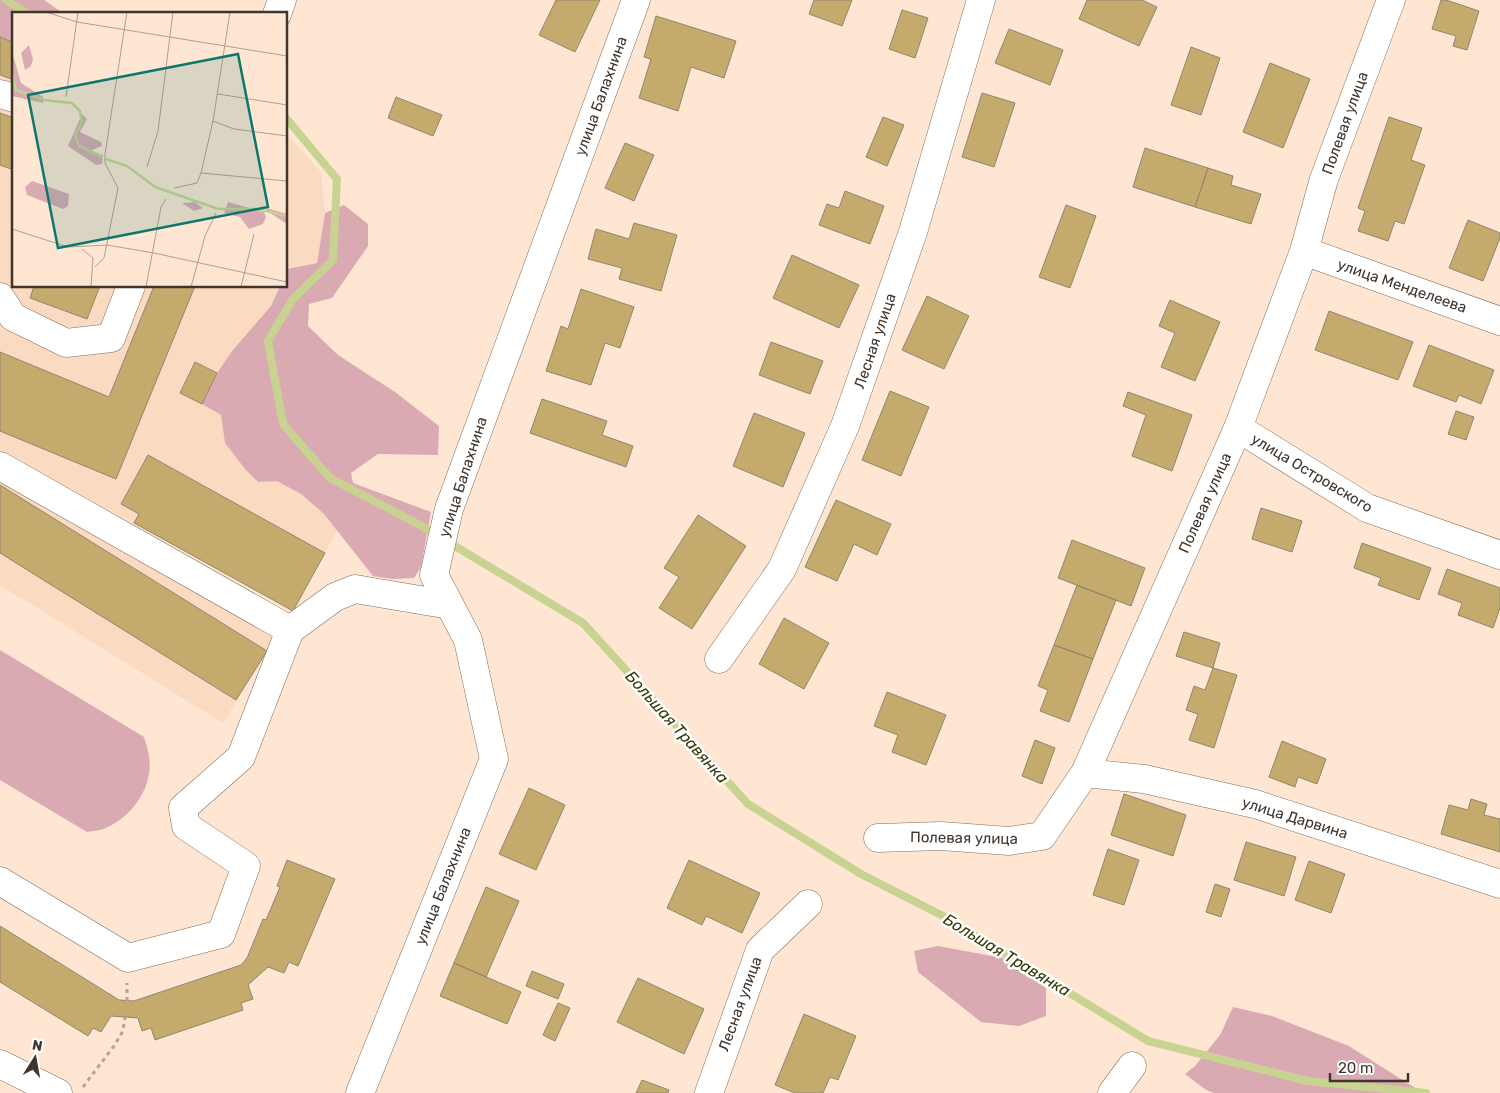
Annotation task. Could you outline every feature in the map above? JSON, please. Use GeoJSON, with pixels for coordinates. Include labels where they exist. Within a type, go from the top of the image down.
{"type":"FeatureCollection","features":[{"type":"Feature","properties":{"kind":"street"},"geometry":{"type":"LineString","coordinates":[[278,12],[282,0]]}},
{"type":"Feature","properties":{"kind":"street","name":"улица Балахнина"},"geometry":{"type":"LineString","coordinates":[[360,1093],[494,759],[468,640],[434,575],[449,509],[636,0]]}},
{"type":"Feature","properties":{"kind":"street","name":"Лесная улица"},"geometry":{"type":"LineString","coordinates":[[719,659],[782,569],[845,426],[914,232],[981,0]]}},
{"type":"Feature","properties":{"kind":"street","name":"Полевая улица"},"geometry":{"type":"LineString","coordinates":[[878,838],[941,836],[1009,841],[1042,836],[1085,773],[1238,428],[1304,251],[1324,179],[1391,0]]}},
{"type":"Feature","properties":{"kind":"street","name":"улица Менделеева"},"geometry":{"type":"LineString","coordinates":[[1304,251],[1500,321]]}},
{"type":"Feature","properties":{"kind":"street"},"geometry":{"type":"LineString","coordinates":[[0,297],[13,317],[66,343],[110,338],[130,288]]}},
{"type":"Feature","properties":{"kind":"street","name":"улица Островского"},"geometry":{"type":"LineString","coordinates":[[1238,428],[1367,508],[1500,555]]}},
{"type":"Feature","properties":{"kind":"street"},"geometry":{"type":"LineString","coordinates":[[0,466],[290,630]]}},
{"type":"Feature","properties":{"kind":"street"},"geometry":{"type":"LineString","coordinates":[[0,881],[128,958],[221,934],[246,866],[186,826],[183,808],[241,757],[290,630],[335,597],[356,589],[450,605]]}},
{"type":"Feature","properties":{"kind":"street","name":"улица Дарвина"},"geometry":{"type":"LineString","coordinates":[[1085,773],[1144,779],[1255,804],[1500,884]]}},
{"type":"Feature","properties":{"kind":"street","name":"Лесная улица"},"geometry":{"type":"LineString","coordinates":[[709,1093],[760,950],[808,904]]}},
{"type":"Feature","properties":{"kind":"street"},"geometry":{"type":"LineString","coordinates":[[0,1064],[58,1093]]}},
{"type":"Feature","properties":{"kind":"street"},"geometry":{"type":"LineString","coordinates":[[1112,1093],[1132,1066]]}},
{"type":"Feature","properties":{"kind":"path"},"geometry":{"type":"LineString","coordinates":[[78,1093],[114,1046],[123,1031],[124,1017]]}},
{"type":"Feature","properties":{"kind":"shaded area"},"geometry":{"type":"Polygon","coordinates":[[[0,0],[44,0],[61,12],[12,12],[12,42],[0,37],[0,0]]]}},
{"type":"Feature","properties":{"kind":"shaded area"},"geometry":{"type":"Polygon","coordinates":[[[0,37],[12,42],[12,288],[279,288],[271,306],[232,351],[217,373],[202,404],[221,415],[225,443],[245,469],[258,482],[277,480],[301,494],[324,514],[337,530],[325,553],[134,523],[0,451],[0,37]]]}},
{"type":"Feature","properties":{"kind":"shaded area"},"geometry":{"type":"Polygon","coordinates":[[[288,136],[321,172],[325,213],[317,263],[288,269],[288,136]]]}},
{"type":"Feature","properties":{"kind":"shaded area"},"geometry":{"type":"Polygon","coordinates":[[[344,205],[368,224],[368,246],[332,298],[309,304],[308,326],[338,355],[395,392],[439,426],[438,455],[378,454],[351,473],[353,483],[431,512],[421,567],[414,578],[393,579],[373,576],[324,514],[301,494],[277,481],[258,482],[245,469],[225,443],[221,415],[202,404],[217,373],[232,351],[271,306],[279,288],[288,288],[288,269],[317,263],[325,213],[344,205]]]}},
{"type":"Feature","properties":{"kind":"shaded area"},"geometry":{"type":"Polygon","coordinates":[[[0,459],[285,618],[223,723],[0,585],[0,459]]]}},
{"type":"Feature","properties":{"kind":"shaded area"},"geometry":{"type":"Polygon","coordinates":[[[0,650],[144,737],[150,767],[145,788],[134,806],[119,821],[99,830],[87,832],[0,780],[0,650]]]}},
{"type":"Feature","properties":{"kind":"shaded area"},"geometry":{"type":"Polygon","coordinates":[[[938,946],[1003,958],[1046,988],[1046,1016],[1019,1026],[981,1022],[918,972],[914,951],[938,946]]]}},
{"type":"Feature","properties":{"kind":"shaded area"},"geometry":{"type":"Polygon","coordinates":[[[1233,1007],[1272,1016],[1349,1046],[1423,1093],[1214,1093],[1206,1090],[1185,1074],[1195,1066],[1220,1035],[1233,1007]]]}},
{"type":"Feature","properties":{"kind":"building"},"geometry":{"type":"Polygon","coordinates":[[[556,0],[600,0],[575,52],[539,35],[556,0]]]}},
{"type":"Feature","properties":{"kind":"building"},"geometry":{"type":"Polygon","coordinates":[[[814,0],[852,0],[842,26],[809,14],[814,0]]]}},
{"type":"Feature","properties":{"kind":"building"},"geometry":{"type":"Polygon","coordinates":[[[1087,0],[1142,0],[1157,7],[1139,46],[1079,19],[1087,0]]]}},
{"type":"Feature","properties":{"kind":"building"},"geometry":{"type":"Polygon","coordinates":[[[1441,0],[1479,11],[1467,50],[1453,46],[1456,36],[1432,29],[1441,0]]]}},
{"type":"Feature","properties":{"kind":"building"},"geometry":{"type":"Polygon","coordinates":[[[902,10],[928,18],[915,58],[889,49],[902,10]]]}},
{"type":"Feature","properties":{"kind":"building"},"geometry":{"type":"Polygon","coordinates":[[[656,16],[736,41],[724,78],[691,67],[678,111],[639,98],[651,59],[644,57],[656,16]]]}},
{"type":"Feature","properties":{"kind":"building"},"geometry":{"type":"Polygon","coordinates":[[[1009,29],[1063,50],[1050,85],[995,63],[1009,29]]]}},
{"type":"Feature","properties":{"kind":"building"},"geometry":{"type":"Polygon","coordinates":[[[0,37],[12,42],[12,79],[0,75],[0,37]]]}},
{"type":"Feature","properties":{"kind":"building"},"geometry":{"type":"Polygon","coordinates":[[[1191,47],[1220,58],[1201,115],[1171,105],[1191,47]]]}},
{"type":"Feature","properties":{"kind":"building"},"geometry":{"type":"Polygon","coordinates":[[[1270,63],[1310,79],[1283,148],[1243,132],[1270,63]]]}},
{"type":"Feature","properties":{"kind":"building"},"geometry":{"type":"Polygon","coordinates":[[[982,93],[1015,103],[994,167],[962,157],[982,93]]]}},
{"type":"Feature","properties":{"kind":"building"},"geometry":{"type":"Polygon","coordinates":[[[396,97],[442,115],[433,136],[388,118],[396,97]]]}},
{"type":"Feature","properties":{"kind":"building"},"geometry":{"type":"Polygon","coordinates":[[[0,113],[12,117],[12,169],[0,165],[0,113]]]}},
{"type":"Feature","properties":{"kind":"building"},"geometry":{"type":"Polygon","coordinates":[[[883,117],[904,125],[887,166],[866,157],[883,117]]]}},
{"type":"Feature","properties":{"kind":"building"},"geometry":{"type":"Polygon","coordinates":[[[1389,117],[1422,128],[1411,160],[1425,165],[1404,224],[1395,221],[1388,241],[1358,231],[1365,211],[1358,208],[1389,117]]]}},
{"type":"Feature","properties":{"kind":"building"},"geometry":{"type":"Polygon","coordinates":[[[625,143],[654,155],[634,201],[605,188],[625,143]]]}},
{"type":"Feature","properties":{"kind":"building"},"geometry":{"type":"Polygon","coordinates":[[[1145,148],[1208,168],[1195,207],[1133,187],[1145,148]]]}},
{"type":"Feature","properties":{"kind":"building"},"geometry":{"type":"Polygon","coordinates":[[[1208,168],[1233,176],[1231,185],[1261,194],[1251,224],[1195,207],[1208,168]]]}},
{"type":"Feature","properties":{"kind":"building"},"geometry":{"type":"Polygon","coordinates":[[[845,191],[884,206],[870,244],[819,225],[827,204],[839,208],[845,191]]]}},
{"type":"Feature","properties":{"kind":"building"},"geometry":{"type":"Polygon","coordinates":[[[1066,205],[1096,216],[1070,288],[1039,277],[1066,205]]]}},
{"type":"Feature","properties":{"kind":"building"},"geometry":{"type":"Polygon","coordinates":[[[1468,220],[1500,233],[1500,238],[1483,281],[1449,268],[1468,220]]]}},
{"type":"Feature","properties":{"kind":"building"},"geometry":{"type":"Polygon","coordinates":[[[634,223],[677,235],[661,291],[619,279],[622,268],[588,259],[596,229],[629,239],[634,223]]]}},
{"type":"Feature","properties":{"kind":"building"},"geometry":{"type":"Polygon","coordinates":[[[792,255],[859,285],[839,328],[773,298],[792,255]]]}},
{"type":"Feature","properties":{"kind":"building"},"geometry":{"type":"Polygon","coordinates":[[[33,288],[99,288],[87,319],[30,298],[33,288]]]}},
{"type":"Feature","properties":{"kind":"building"},"geometry":{"type":"Polygon","coordinates":[[[153,288],[194,288],[116,479],[0,431],[0,352],[109,397],[153,288]]]}},
{"type":"Feature","properties":{"kind":"building"},"geometry":{"type":"Polygon","coordinates":[[[581,289],[634,307],[620,348],[605,343],[591,385],[546,371],[561,326],[568,329],[581,289]]]}},
{"type":"Feature","properties":{"kind":"building"},"geometry":{"type":"Polygon","coordinates":[[[927,296],[969,316],[944,369],[902,350],[927,296]]]}},
{"type":"Feature","properties":{"kind":"building"},"geometry":{"type":"Polygon","coordinates":[[[1170,300],[1220,322],[1195,381],[1161,367],[1175,333],[1159,326],[1170,300]]]}},
{"type":"Feature","properties":{"kind":"building"},"geometry":{"type":"Polygon","coordinates":[[[1329,311],[1413,342],[1398,380],[1315,350],[1329,311]]]}},
{"type":"Feature","properties":{"kind":"building"},"geometry":{"type":"Polygon","coordinates":[[[771,342],[823,361],[810,394],[759,375],[771,342]]]}},
{"type":"Feature","properties":{"kind":"building"},"geometry":{"type":"Polygon","coordinates":[[[1429,345],[1494,370],[1481,404],[1459,395],[1456,402],[1413,386],[1429,345]]]}},
{"type":"Feature","properties":{"kind":"building"},"geometry":{"type":"Polygon","coordinates":[[[195,362],[217,373],[202,404],[180,393],[195,362]]]}},
{"type":"Feature","properties":{"kind":"building"},"geometry":{"type":"Polygon","coordinates":[[[890,391],[929,407],[901,476],[862,460],[890,391]]]}},
{"type":"Feature","properties":{"kind":"building"},"geometry":{"type":"Polygon","coordinates":[[[1128,392],[1192,415],[1172,471],[1132,456],[1146,415],[1123,406],[1128,392]]]}},
{"type":"Feature","properties":{"kind":"building"},"geometry":{"type":"Polygon","coordinates":[[[542,399],[607,421],[602,435],[633,446],[626,467],[530,433],[542,399]]]}},
{"type":"Feature","properties":{"kind":"building"},"geometry":{"type":"Polygon","coordinates":[[[1456,411],[1474,417],[1466,440],[1448,434],[1456,411]]]}},
{"type":"Feature","properties":{"kind":"building"},"geometry":{"type":"Polygon","coordinates":[[[754,413],[805,433],[783,487],[733,466],[754,413]]]}},
{"type":"Feature","properties":{"kind":"building"},"geometry":{"type":"Polygon","coordinates":[[[148,455],[325,553],[293,611],[134,523],[139,514],[121,504],[148,455]]]}},
{"type":"Feature","properties":{"kind":"building"},"geometry":{"type":"Polygon","coordinates":[[[0,485],[267,651],[236,700],[0,553],[0,485]]]}},
{"type":"Feature","properties":{"kind":"building"},"geometry":{"type":"Polygon","coordinates":[[[836,500],[891,524],[877,555],[854,544],[837,581],[805,567],[836,500]]]}},
{"type":"Feature","properties":{"kind":"building"},"geometry":{"type":"Polygon","coordinates":[[[1261,508],[1302,521],[1292,552],[1252,539],[1261,508]]]}},
{"type":"Feature","properties":{"kind":"building"},"geometry":{"type":"Polygon","coordinates":[[[698,515],[746,546],[692,629],[659,608],[679,577],[664,568],[698,515]]]}},
{"type":"Feature","properties":{"kind":"building"},"geometry":{"type":"Polygon","coordinates":[[[1072,540],[1145,568],[1131,606],[1058,578],[1072,540]]]}},
{"type":"Feature","properties":{"kind":"building"},"geometry":{"type":"Polygon","coordinates":[[[1362,543],[1431,568],[1419,600],[1378,585],[1381,578],[1354,568],[1362,543]]]}},
{"type":"Feature","properties":{"kind":"building"},"geometry":{"type":"Polygon","coordinates":[[[1447,569],[1500,588],[1500,608],[1493,628],[1458,615],[1462,603],[1438,594],[1447,569]]]}},
{"type":"Feature","properties":{"kind":"building"},"geometry":{"type":"Polygon","coordinates":[[[1077,585],[1116,600],[1093,659],[1054,645],[1077,585]]]}},
{"type":"Feature","properties":{"kind":"building"},"geometry":{"type":"Polygon","coordinates":[[[784,618],[829,643],[804,689],[759,664],[784,618]]]}},
{"type":"Feature","properties":{"kind":"building"},"geometry":{"type":"Polygon","coordinates":[[[1184,632],[1220,643],[1213,668],[1176,656],[1184,632]]]}},
{"type":"Feature","properties":{"kind":"building"},"geometry":{"type":"Polygon","coordinates":[[[1054,645],[1093,659],[1069,722],[1040,711],[1048,690],[1038,686],[1054,645]]]}},
{"type":"Feature","properties":{"kind":"building"},"geometry":{"type":"Polygon","coordinates":[[[1213,668],[1237,675],[1214,748],[1189,740],[1198,714],[1186,710],[1194,686],[1205,690],[1213,668]]]}},
{"type":"Feature","properties":{"kind":"building"},"geometry":{"type":"Polygon","coordinates":[[[887,692],[946,715],[926,765],[892,752],[898,735],[874,726],[887,692]]]}},
{"type":"Feature","properties":{"kind":"building"},"geometry":{"type":"Polygon","coordinates":[[[1035,740],[1055,748],[1042,784],[1022,776],[1035,740]]]}},
{"type":"Feature","properties":{"kind":"building"},"geometry":{"type":"Polygon","coordinates":[[[1282,741],[1326,759],[1317,784],[1298,777],[1295,787],[1269,777],[1282,741]]]}},
{"type":"Feature","properties":{"kind":"building"},"geometry":{"type":"Polygon","coordinates":[[[529,788],[565,805],[536,870],[499,854],[529,788]]]}},
{"type":"Feature","properties":{"kind":"building"},"geometry":{"type":"Polygon","coordinates":[[[1124,794],[1186,815],[1173,856],[1111,835],[1124,794]]]}},
{"type":"Feature","properties":{"kind":"building"},"geometry":{"type":"Polygon","coordinates":[[[1471,799],[1487,804],[1484,815],[1500,819],[1500,852],[1441,834],[1449,805],[1468,810],[1471,799]]]}},
{"type":"Feature","properties":{"kind":"building"},"geometry":{"type":"Polygon","coordinates":[[[1246,842],[1296,857],[1284,896],[1234,880],[1246,842]]]}},
{"type":"Feature","properties":{"kind":"building"},"geometry":{"type":"Polygon","coordinates":[[[1108,849],[1139,860],[1124,905],[1093,895],[1108,849]]]}},
{"type":"Feature","properties":{"kind":"building"},"geometry":{"type":"Polygon","coordinates":[[[287,860],[335,879],[298,966],[289,962],[284,973],[268,967],[248,985],[253,999],[241,1003],[243,1010],[155,1040],[151,1028],[142,1031],[138,1018],[111,1016],[101,1032],[93,1028],[88,1036],[0,982],[0,926],[119,1000],[134,1001],[241,965],[247,958],[263,919],[266,920],[280,887],[277,886],[287,860]]]}},
{"type":"Feature","properties":{"kind":"building"},"geometry":{"type":"Polygon","coordinates":[[[689,860],[760,893],[742,933],[706,916],[702,925],[667,908],[689,860]]]}},
{"type":"Feature","properties":{"kind":"building"},"geometry":{"type":"Polygon","coordinates":[[[1309,861],[1345,874],[1331,913],[1295,900],[1309,861]]]}},
{"type":"Feature","properties":{"kind":"building"},"geometry":{"type":"Polygon","coordinates":[[[1215,884],[1230,889],[1221,917],[1206,912],[1215,884]]]}},
{"type":"Feature","properties":{"kind":"building"},"geometry":{"type":"Polygon","coordinates":[[[486,887],[519,901],[486,977],[454,963],[486,887]]]}},
{"type":"Feature","properties":{"kind":"building"},"geometry":{"type":"Polygon","coordinates":[[[454,963],[521,992],[507,1024],[440,996],[454,963]]]}},
{"type":"Feature","properties":{"kind":"building"},"geometry":{"type":"Polygon","coordinates":[[[532,971],[564,984],[558,999],[526,986],[532,971]]]}},
{"type":"Feature","properties":{"kind":"building"},"geometry":{"type":"Polygon","coordinates":[[[638,978],[704,1009],[684,1054],[617,1022],[638,978]]]}},
{"type":"Feature","properties":{"kind":"building"},"geometry":{"type":"Polygon","coordinates":[[[558,1003],[570,1008],[555,1041],[543,1035],[558,1003]]]}},
{"type":"Feature","properties":{"kind":"building"},"geometry":{"type":"Polygon","coordinates":[[[804,1014],[856,1036],[838,1080],[830,1077],[823,1093],[795,1093],[775,1085],[804,1014]]]}},
{"type":"Feature","properties":{"kind":"building"},"geometry":{"type":"Polygon","coordinates":[[[642,1080],[669,1090],[668,1093],[636,1093],[642,1080]]]}},
{"type":"Feature","properties":{"kind":"waterway","name":"Большая Травянка"},"geometry":{"type":"LineString","coordinates":[[6,0],[25,12]]}},
{"type":"Feature","properties":{"kind":"waterway","name":"Большая Травянка"},"geometry":{"type":"LineString","coordinates":[[288,120],[337,179],[333,260],[293,299],[268,341],[283,424],[330,478],[420,525],[583,623],[748,804],[861,874],[945,917],[1148,1041],[1308,1081],[1426,1093]]}}]}
